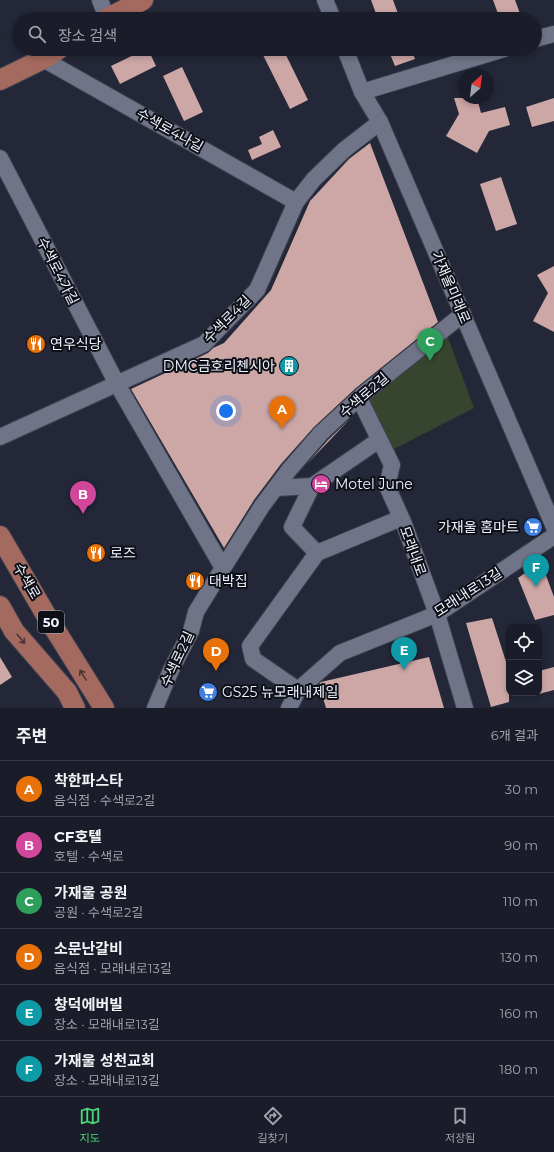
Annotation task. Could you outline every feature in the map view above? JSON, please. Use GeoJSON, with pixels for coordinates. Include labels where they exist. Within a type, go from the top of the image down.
{"type":"FeatureCollection","features":[{"type":"Feature","properties":{"kind":"main road"},"geometry":{"type":"LineString","coordinates":[[120,12],[143,0]]}},
{"type":"Feature","properties":{"kind":"main road"},"geometry":{"type":"LineString","coordinates":[[0,80],[47,56]]}},
{"type":"Feature","properties":{"kind":"main road","name":"수색로"},"geometry":{"type":"LineString","coordinates":[[0,536],[46,615],[104,708]]}},
{"type":"Feature","properties":{"kind":"main road","name":"50"},"geometry":{"type":"LineString","coordinates":[[0,606],[14,630],[67,692],[75,708]]}},
{"type":"Feature","properties":{"kind":"street"},"geometry":{"type":"LineString","coordinates":[[100,0],[104,12]]}},
{"type":"Feature","properties":{"kind":"street"},"geometry":{"type":"LineString","coordinates":[[325,0],[330,12]]}},
{"type":"Feature","properties":{"kind":"street"},"geometry":{"type":"LineString","coordinates":[[542,38],[554,34]]}},
{"type":"Feature","properties":{"kind":"street","name":"수색로4나길"},"geometry":{"type":"LineString","coordinates":[[54,56],[296,202]]}},
{"type":"Feature","properties":{"kind":"street","name":"가재울미래로"},"geometry":{"type":"LineString","coordinates":[[348,56],[362,92],[380,122],[554,527]]}},
{"type":"Feature","properties":{"kind":"street"},"geometry":{"type":"LineString","coordinates":[[362,92],[481,56]]}},
{"type":"Feature","properties":{"kind":"street","name":"수색로4길"},"geometry":{"type":"LineString","coordinates":[[0,437],[204,344],[257,290],[296,202],[319,174],[344,150],[380,122]]}},
{"type":"Feature","properties":{"kind":"street","name":"수색로4가길"},"geometry":{"type":"LineString","coordinates":[[0,158],[117,384]]}},
{"type":"Feature","properties":{"kind":"street","name":"수색로2길"},"geometry":{"type":"LineString","coordinates":[[155,708],[171,670],[191,631],[196,612],[262,506],[289,470],[321,433],[359,398],[463,314]]}},
{"type":"Feature","properties":{"kind":"street"},"geometry":{"type":"LineString","coordinates":[[117,384],[223,568]]}},
{"type":"Feature","properties":{"kind":"street","name":"모래내로"},"geometry":{"type":"LineString","coordinates":[[359,398],[392,465],[388,486],[436,614],[465,708]]}},
{"type":"Feature","properties":{"kind":"street"},"geometry":{"type":"LineString","coordinates":[[317,553],[292,527],[312,486],[379,440]]}},
{"type":"Feature","properties":{"kind":"street"},"geometry":{"type":"LineString","coordinates":[[276,488],[312,486]]}},
{"type":"Feature","properties":{"kind":"street"},"geometry":{"type":"LineString","coordinates":[[298,690],[253,659],[250,646],[317,553],[401,518]]}},
{"type":"Feature","properties":{"kind":"street","name":"모래내로13길"},"geometry":{"type":"LineString","coordinates":[[289,708],[298,690],[340,653],[436,614],[554,536]]}},
{"type":"Feature","properties":{"kind":"green space"},"geometry":{"type":"Polygon","coordinates":[[[444,327],[474,408],[386,453],[362,395],[444,327]]]}},
{"type":"Feature","properties":{"kind":"building"},"geometry":{"type":"Polygon","coordinates":[[[371,0],[393,0],[397,12],[375,12],[371,0]]]}},
{"type":"Feature","properties":{"kind":"building"},"geometry":{"type":"Polygon","coordinates":[[[493,0],[515,0],[519,12],[497,12],[493,0]]]}},
{"type":"Feature","properties":{"kind":"building"},"geometry":{"type":"Polygon","coordinates":[[[132,56],[151,56],[156,66],[120,84],[111,66],[132,56]]]}},
{"type":"Feature","properties":{"kind":"building"},"geometry":{"type":"Polygon","coordinates":[[[264,56],[286,56],[308,100],[290,109],[264,56]]]}},
{"type":"Feature","properties":{"kind":"building"},"geometry":{"type":"Polygon","coordinates":[[[391,56],[414,56],[415,59],[395,66],[391,56]]]}},
{"type":"Feature","properties":{"kind":"building"},"geometry":{"type":"Polygon","coordinates":[[[182,67],[203,112],[184,121],[163,76],[182,67]]]}},
{"type":"Feature","properties":{"kind":"building"},"geometry":{"type":"Polygon","coordinates":[[[454,98],[458,98],[458,104],[479,104],[481,113],[505,107],[510,125],[489,131],[477,153],[446,136],[459,114],[454,98]]]}},
{"type":"Feature","properties":{"kind":"building"},"geometry":{"type":"Polygon","coordinates":[[[554,98],[554,121],[532,127],[526,107],[554,98]]]}},
{"type":"Feature","properties":{"kind":"building"},"geometry":{"type":"Polygon","coordinates":[[[273,130],[281,147],[252,160],[248,150],[262,144],[259,137],[273,130]]]}},
{"type":"Feature","properties":{"kind":"building","name":"DMC금호리첸시아"},"geometry":{"type":"Polygon","coordinates":[[[370,143],[438,322],[356,388],[314,427],[281,464],[254,500],[224,548],[131,389],[208,353],[213,348],[224,343],[271,290],[310,201],[349,159],[370,143]]]}},
{"type":"Feature","properties":{"kind":"building"},"geometry":{"type":"Polygon","coordinates":[[[501,177],[517,224],[496,231],[480,184],[501,177]]]}},
{"type":"Feature","properties":{"kind":"building"},"geometry":{"type":"Polygon","coordinates":[[[554,266],[554,332],[533,321],[548,293],[537,275],[554,266]]]}},
{"type":"Feature","properties":{"kind":"building"},"geometry":{"type":"Polygon","coordinates":[[[350,419],[307,464],[328,440],[350,419]]]}},
{"type":"Feature","properties":{"kind":"building"},"geometry":{"type":"Polygon","coordinates":[[[541,562],[554,597],[554,615],[535,620],[518,578],[541,562]]]}},
{"type":"Feature","properties":{"kind":"building"},"geometry":{"type":"Polygon","coordinates":[[[492,618],[506,662],[506,696],[509,696],[509,702],[491,707],[466,623],[492,618]]]}},
{"type":"Feature","properties":{"kind":"building"},"geometry":{"type":"Polygon","coordinates":[[[0,657],[12,677],[0,685],[0,657]]]}},
{"type":"Feature","properties":{"kind":"building"},"geometry":{"type":"Polygon","coordinates":[[[429,657],[444,708],[326,708],[319,684],[321,682],[429,657]]]}},
{"type":"Feature","properties":{"kind":"building"},"geometry":{"type":"Polygon","coordinates":[[[554,667],[554,690],[542,693],[542,670],[554,667]]]}},
{"type":"Feature","properties":{"kind":"place","name":"연우식당"},"geometry":{"type":"Point","coordinates":[36,344]}},
{"type":"Feature","properties":{"kind":"place","name":"가재울 공원"},"geometry":{"type":"Point","coordinates":[430,361]}},
{"type":"Feature","properties":{"kind":"place","name":"DMC금호리첸시아"},"geometry":{"type":"Point","coordinates":[289,366]}},
{"type":"Feature","properties":{"kind":"place","name":"착한파스타"},"geometry":{"type":"Point","coordinates":[282,429]}},
{"type":"Feature","properties":{"kind":"place","name":"Motel June"},"geometry":{"type":"Point","coordinates":[321,484]}},
{"type":"Feature","properties":{"kind":"place","name":"CF호텔"},"geometry":{"type":"Point","coordinates":[83,514]}},
{"type":"Feature","properties":{"kind":"place","name":"가재울 홈마트"},"geometry":{"type":"Point","coordinates":[533,527]}},
{"type":"Feature","properties":{"kind":"place","name":"로즈"},"geometry":{"type":"Point","coordinates":[96,553]}},
{"type":"Feature","properties":{"kind":"place","name":"대박집"},"geometry":{"type":"Point","coordinates":[195,581]}},
{"type":"Feature","properties":{"kind":"place","name":"가재울 성천교회"},"geometry":{"type":"Point","coordinates":[536,587]}},
{"type":"Feature","properties":{"kind":"place","name":"창덕에버빌"},"geometry":{"type":"Point","coordinates":[404,670]}},
{"type":"Feature","properties":{"kind":"place","name":"소문난갈비"},"geometry":{"type":"Point","coordinates":[216,671]}},
{"type":"Feature","properties":{"kind":"place","name":"GS25 뉴모래내제일"},"geometry":{"type":"Point","coordinates":[208,692]}}]}
